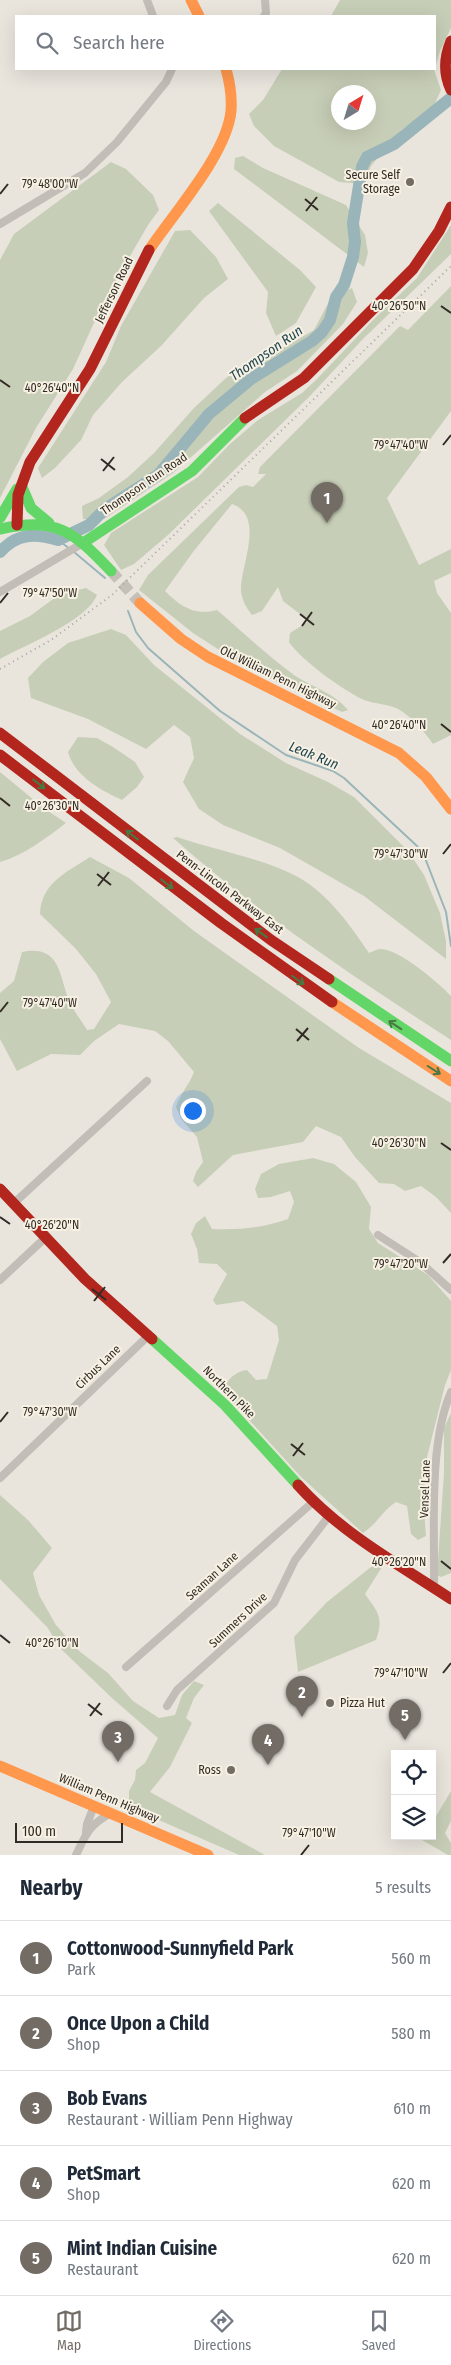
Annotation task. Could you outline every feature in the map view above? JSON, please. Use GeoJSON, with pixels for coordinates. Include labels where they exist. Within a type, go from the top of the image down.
{"type":"FeatureCollection","features":[{"type":"Feature","properties":{"kind":"main road"},"geometry":{"type":"LineString","coordinates":[[191,0],[198,15]]}},
{"type":"Feature","properties":{"kind":"main road"},"geometry":{"type":"LineString","coordinates":[[450,89],[444,68],[445,57],[451,41]]}},
{"type":"Feature","properties":{"kind":"main road","name":"Jefferson Road"},"geometry":{"type":"LineString","coordinates":[[17,524],[18,495],[23,479],[41,444],[90,369],[149,250],[217,152],[229,126],[231,112],[230,84],[226,70]]}},
{"type":"Feature","properties":{"kind":"main road","name":"Thompson Run Road"},"geometry":{"type":"LineString","coordinates":[[79,542],[192,470],[245,418],[304,378],[412,268],[439,231],[451,207]]}},
{"type":"Feature","properties":{"kind":"main road"},"geometry":{"type":"LineString","coordinates":[[0,518],[23,479]]}},
{"type":"Feature","properties":{"kind":"main road"},"geometry":{"type":"LineString","coordinates":[[23,479],[26,502],[37,516],[60,528],[79,542],[111,572]]}},
{"type":"Feature","properties":{"kind":"main road"},"geometry":{"type":"LineString","coordinates":[[0,529],[17,524],[43,523],[60,528]]}},
{"type":"Feature","properties":{"kind":"main road","name":"Old William Penn Highway"},"geometry":{"type":"LineString","coordinates":[[140,603],[181,639],[208,658],[399,753],[426,777],[451,809]]}},
{"type":"Feature","properties":{"kind":"main road","name":"Penn-Lincoln Parkway East"},"geometry":{"type":"LineString","coordinates":[[0,733],[271,940],[451,1061]]}},
{"type":"Feature","properties":{"kind":"main road"},"geometry":{"type":"LineString","coordinates":[[0,755],[261,954],[451,1081]]}},
{"type":"Feature","properties":{"kind":"main road","name":"Northern Pike"},"geometry":{"type":"LineString","coordinates":[[0,1189],[85,1279],[225,1405],[313,1502],[329,1516],[451,1599]]}},
{"type":"Feature","properties":{"kind":"main road","name":"William Penn Highway"},"geometry":{"type":"LineString","coordinates":[[0,1766],[208,1855]]}},
{"type":"Feature","properties":{"kind":"street"},"geometry":{"type":"LineString","coordinates":[[147,0],[153,15]]}},
{"type":"Feature","properties":{"kind":"street"},"geometry":{"type":"LineString","coordinates":[[265,0],[265,15]]}},
{"type":"Feature","properties":{"kind":"street"},"geometry":{"type":"LineString","coordinates":[[0,224],[74,181],[104,156],[166,82],[172,70]]}},
{"type":"Feature","properties":{"kind":"street","name":"Thompson Run Road"},"geometry":{"type":"LineString","coordinates":[[0,592],[66,553],[79,542]]}},
{"type":"Feature","properties":{"kind":"street"},"geometry":{"type":"LineString","coordinates":[[14,1203],[147,1080]]}},
{"type":"Feature","properties":{"kind":"street"},"geometry":{"type":"LineString","coordinates":[[378,1235],[420,1262],[451,1290]]}},
{"type":"Feature","properties":{"kind":"street"},"geometry":{"type":"LineString","coordinates":[[0,1280],[46,1238]]}},
{"type":"Feature","properties":{"kind":"street","name":"Cirbus Lane"},"geometry":{"type":"LineString","coordinates":[[0,1478],[148,1336]]}},
{"type":"Feature","properties":{"kind":"street","name":"Vensel Lane"},"geometry":{"type":"LineString","coordinates":[[434,1589],[438,1438],[443,1412],[451,1392]]}},
{"type":"Feature","properties":{"kind":"street","name":"Seaman Lane"},"geometry":{"type":"LineString","coordinates":[[126,1667],[313,1502]]}},
{"type":"Feature","properties":{"kind":"street","name":"Summers Drive"},"geometry":{"type":"LineString","coordinates":[[167,1706],[177,1690],[274,1603],[295,1560],[329,1516]]}},
{"type":"Feature","properties":{"kind":"street"},"geometry":{"type":"LineString","coordinates":[[76,1855],[94,1806]]}},
{"type":"Feature","properties":{"kind":"street"},"geometry":{"type":"LineString","coordinates":[[86,1832],[97,1821],[110,1813]]}},
{"type":"Feature","properties":{"kind":"green space"},"geometry":{"type":"Polygon","coordinates":[[[340,0],[451,0],[451,28],[436,65],[436,15],[332,15],[340,0]]]}},
{"type":"Feature","properties":{"kind":"green space"},"geometry":{"type":"Polygon","coordinates":[[[281,70],[434,70],[441,90],[433,108],[401,130],[371,166],[364,184],[339,182],[274,146],[254,126],[249,114],[263,100],[281,70]]]}},
{"type":"Feature","properties":{"kind":"green space"},"geometry":{"type":"Polygon","coordinates":[[[243,156],[263,168],[346,205],[365,235],[368,253],[364,267],[234,169],[235,158],[243,156]]]}},
{"type":"Feature","properties":{"kind":"green space"},"geometry":{"type":"Polygon","coordinates":[[[111,162],[126,169],[153,195],[159,210],[148,225],[104,301],[73,369],[36,428],[0,498],[0,260],[14,234],[111,162]]]}},
{"type":"Feature","properties":{"kind":"green space"},"geometry":{"type":"Polygon","coordinates":[[[218,203],[300,270],[316,287],[296,323],[276,336],[266,313],[268,292],[209,211],[218,203]]]}},
{"type":"Feature","properties":{"kind":"green space"},"geometry":{"type":"Polygon","coordinates":[[[451,225],[451,254],[363,339],[309,397],[168,535],[134,564],[121,570],[104,545],[111,533],[198,477],[230,444],[258,420],[302,393],[417,278],[451,225]]]}},
{"type":"Feature","properties":{"kind":"green space"},"geometry":{"type":"Polygon","coordinates":[[[190,230],[216,257],[228,279],[204,298],[161,346],[122,382],[93,415],[81,440],[55,468],[42,478],[38,468],[106,362],[121,326],[175,231],[190,230]]]}},
{"type":"Feature","properties":{"kind":"green space"},"geometry":{"type":"Polygon","coordinates":[[[451,286],[451,411],[387,498],[419,565],[451,549],[451,573],[434,581],[437,593],[451,613],[451,735],[433,744],[426,734],[403,712],[394,707],[364,700],[355,695],[323,674],[295,650],[289,642],[290,633],[309,621],[283,601],[278,587],[262,611],[252,615],[245,604],[241,590],[250,530],[248,519],[242,510],[232,504],[193,552],[165,591],[177,602],[189,609],[202,612],[217,610],[294,675],[336,699],[348,710],[342,712],[244,666],[193,633],[139,590],[148,575],[239,487],[246,485],[253,487],[266,474],[258,474],[260,467],[400,326],[408,330],[451,286]]]}},
{"type":"Feature","properties":{"kind":"green space"},"geometry":{"type":"Polygon","coordinates":[[[352,288],[357,302],[343,324],[297,371],[265,392],[173,473],[104,519],[83,519],[82,506],[99,498],[128,477],[154,453],[194,408],[226,378],[257,355],[279,350],[314,330],[331,298],[352,288]]]}},
{"type":"Feature","properties":{"kind":"green space"},"geometry":{"type":"Polygon","coordinates":[[[86,588],[97,595],[91,605],[81,614],[54,632],[0,659],[0,631],[30,616],[60,594],[86,588]]]}},
{"type":"Feature","properties":{"kind":"green space"},"geometry":{"type":"Polygon","coordinates":[[[111,629],[126,635],[154,665],[240,734],[286,763],[328,782],[354,797],[408,851],[424,875],[440,913],[446,941],[446,959],[364,896],[280,848],[223,825],[199,809],[183,782],[194,758],[190,737],[174,725],[146,749],[88,719],[31,698],[28,678],[43,662],[68,643],[111,629]]]}},
{"type":"Feature","properties":{"kind":"green space"},"geometry":{"type":"Polygon","coordinates":[[[78,737],[97,738],[135,762],[144,777],[137,787],[122,800],[90,782],[76,769],[68,752],[78,737]]]}},
{"type":"Feature","properties":{"kind":"green space"},"geometry":{"type":"Polygon","coordinates":[[[0,772],[45,809],[66,823],[27,851],[0,862],[0,772]]]}},
{"type":"Feature","properties":{"kind":"green space"},"geometry":{"type":"Polygon","coordinates":[[[177,837],[268,864],[308,883],[337,910],[369,953],[380,949],[397,954],[428,975],[451,996],[451,1040],[379,993],[273,919],[173,838],[177,837]]]}},
{"type":"Feature","properties":{"kind":"green space"},"geometry":{"type":"Polygon","coordinates":[[[90,857],[129,878],[194,931],[359,1048],[451,1103],[451,1213],[436,1197],[421,1186],[405,1191],[394,1184],[379,1183],[355,1157],[341,1137],[316,1126],[303,1142],[233,1155],[198,1187],[193,1181],[196,1172],[203,1162],[197,1137],[181,1119],[176,1107],[194,1072],[168,1041],[155,1031],[119,1024],[94,1041],[80,1055],[51,1054],[17,1071],[0,1039],[0,993],[14,981],[22,952],[35,951],[45,953],[52,958],[61,974],[70,1003],[87,1030],[94,1029],[111,1002],[96,974],[76,949],[40,914],[41,903],[50,886],[64,873],[90,857]]]}},
{"type":"Feature","properties":{"kind":"green space"},"geometry":{"type":"Polygon","coordinates":[[[313,1158],[334,1164],[356,1182],[371,1207],[369,1229],[378,1243],[428,1275],[451,1301],[451,1370],[445,1385],[425,1465],[424,1509],[426,1536],[418,1540],[411,1534],[407,1506],[396,1502],[363,1533],[301,1477],[223,1391],[235,1374],[243,1371],[247,1370],[256,1380],[267,1379],[279,1340],[277,1326],[243,1301],[216,1305],[213,1300],[227,1274],[217,1264],[199,1263],[197,1249],[191,1234],[196,1223],[205,1216],[212,1229],[250,1228],[288,1219],[294,1202],[290,1191],[271,1197],[258,1198],[255,1189],[261,1174],[279,1164],[313,1158]]]}},
{"type":"Feature","properties":{"kind":"green space"},"geometry":{"type":"Polygon","coordinates":[[[451,1413],[451,1573],[441,1577],[437,1575],[444,1473],[444,1428],[451,1413]]]}},
{"type":"Feature","properties":{"kind":"green space"},"geometry":{"type":"Polygon","coordinates":[[[0,1495],[28,1520],[52,1548],[33,1573],[39,1595],[56,1625],[79,1651],[108,1673],[133,1701],[159,1718],[175,1715],[182,1695],[194,1681],[204,1685],[194,1698],[186,1718],[192,1723],[170,1767],[150,1792],[265,1855],[239,1855],[129,1807],[129,1791],[135,1780],[136,1770],[145,1763],[158,1738],[113,1699],[61,1649],[47,1627],[0,1579],[0,1495]]]}},
{"type":"Feature","properties":{"kind":"green space"},"geometry":{"type":"Polygon","coordinates":[[[371,1567],[382,1567],[365,1594],[378,1616],[379,1626],[376,1640],[298,1672],[294,1637],[327,1602],[371,1567]]]}},
{"type":"Feature","properties":{"kind":"green space"},"geometry":{"type":"Polygon","coordinates":[[[451,1791],[451,1821],[445,1833],[451,1843],[451,1855],[422,1840],[436,1840],[436,1816],[451,1791]]]}},
{"type":"Feature","properties":{"kind":"waterway","name":"Thompson Run"},"geometry":{"type":"LineString","coordinates":[[0,552],[13,541],[20,538],[42,536],[58,540],[89,525],[105,509],[158,475],[209,414],[251,379],[312,341],[322,332],[330,320],[336,297],[344,285],[353,257],[355,242],[353,223],[362,167],[367,157],[394,144],[451,98]]}},
{"type":"Feature","properties":{"kind":"waterway","name":"Leak Run"},"geometry":{"type":"LineString","coordinates":[[58,540],[70,549]]}},
{"type":"Feature","properties":{"kind":"waterway","name":"Leak Run"},"geometry":{"type":"LineString","coordinates":[[74,552],[105,578]]}},
{"type":"Feature","properties":{"kind":"waterway","name":"Leak Run"},"geometry":{"type":"LineString","coordinates":[[128,611],[136,632],[148,648],[220,711],[286,755],[333,771],[344,778],[417,846],[425,858],[446,912],[451,946]]}},
{"type":"Feature","properties":{"kind":"tunnel"},"geometry":{"type":"LineString","coordinates":[[111,571],[140,603]]}},
{"type":"Feature","properties":{"kind":"railway"},"geometry":{"type":"LineString","coordinates":[[0,669],[51,640],[112,595],[451,266]]}},
{"type":"Feature","properties":{"kind":"traffic: fast"},"geometry":{"type":"LineString","coordinates":[[83,543],[192,471],[245,418]]}},
{"type":"Feature","properties":{"kind":"traffic: fast"},"geometry":{"type":"LineString","coordinates":[[22,487],[31,508],[49,523]]}},
{"type":"Feature","properties":{"kind":"traffic: fast"},"geometry":{"type":"LineString","coordinates":[[0,518],[17,489]]}},
{"type":"Feature","properties":{"kind":"traffic: fast"},"geometry":{"type":"LineString","coordinates":[[0,529],[36,525],[50,526],[74,537],[98,557],[111,571]]}},
{"type":"Feature","properties":{"kind":"traffic: fast"},"geometry":{"type":"LineString","coordinates":[[329,979],[451,1061]]}},
{"type":"Feature","properties":{"kind":"traffic: fast"},"geometry":{"type":"LineString","coordinates":[[152,1339],[225,1405],[298,1485]]}},
{"type":"Feature","properties":{"kind":"traffic: slow"},"geometry":{"type":"LineString","coordinates":[[191,0],[198,15]]}},
{"type":"Feature","properties":{"kind":"traffic: slow"},"geometry":{"type":"LineString","coordinates":[[149,250],[198,183],[220,146],[231,111],[229,80],[226,70]]}},
{"type":"Feature","properties":{"kind":"traffic: slow"},"geometry":{"type":"LineString","coordinates":[[140,603],[181,639],[208,657],[399,753],[426,777],[451,809]]}},
{"type":"Feature","properties":{"kind":"traffic: slow"},"geometry":{"type":"LineString","coordinates":[[332,1002],[451,1081]]}},
{"type":"Feature","properties":{"kind":"traffic: slow"},"geometry":{"type":"LineString","coordinates":[[0,1766],[208,1855]]}},
{"type":"Feature","properties":{"kind":"traffic: jam"},"geometry":{"type":"LineString","coordinates":[[451,41],[445,66],[451,90]]}},
{"type":"Feature","properties":{"kind":"traffic: jam"},"geometry":{"type":"LineString","coordinates":[[245,418],[304,378],[413,269],[439,231],[451,207]]}},
{"type":"Feature","properties":{"kind":"traffic: jam"},"geometry":{"type":"LineString","coordinates":[[17,525],[18,495],[30,462],[90,369],[149,250]]}},
{"type":"Feature","properties":{"kind":"traffic: jam"},"geometry":{"type":"LineString","coordinates":[[0,733],[271,940],[329,979]]}},
{"type":"Feature","properties":{"kind":"traffic: jam"},"geometry":{"type":"LineString","coordinates":[[0,755],[221,923],[332,1002]]}},
{"type":"Feature","properties":{"kind":"traffic: jam"},"geometry":{"type":"LineString","coordinates":[[0,1189],[85,1279],[152,1339]]}},
{"type":"Feature","properties":{"kind":"traffic: jam"},"geometry":{"type":"LineString","coordinates":[[298,1485],[351,1533],[451,1599]]}},
{"type":"Feature","properties":{"kind":"place","name":"Secure Self Storage"},"geometry":{"type":"Point","coordinates":[410,182]}},
{"type":"Feature","properties":{"kind":"place","name":"Cottonwood-Sunnyfield Park"},"geometry":{"type":"Point","coordinates":[327,523]}},
{"type":"Feature","properties":{"kind":"place","name":"Pizza Hut"},"geometry":{"type":"Point","coordinates":[330,1703]}},
{"type":"Feature","properties":{"kind":"place","name":"Once Upon a Child"},"geometry":{"type":"Point","coordinates":[302,1717]}},
{"type":"Feature","properties":{"kind":"place","name":"Mint Indian Cuisine"},"geometry":{"type":"Point","coordinates":[405,1740]}},
{"type":"Feature","properties":{"kind":"place","name":"Bob Evans"},"geometry":{"type":"Point","coordinates":[118,1762]}},
{"type":"Feature","properties":{"kind":"place","name":"PetSmart"},"geometry":{"type":"Point","coordinates":[268,1765]}},
{"type":"Feature","properties":{"kind":"place","name":"Ross"},"geometry":{"type":"Point","coordinates":[231,1770]}}]}
